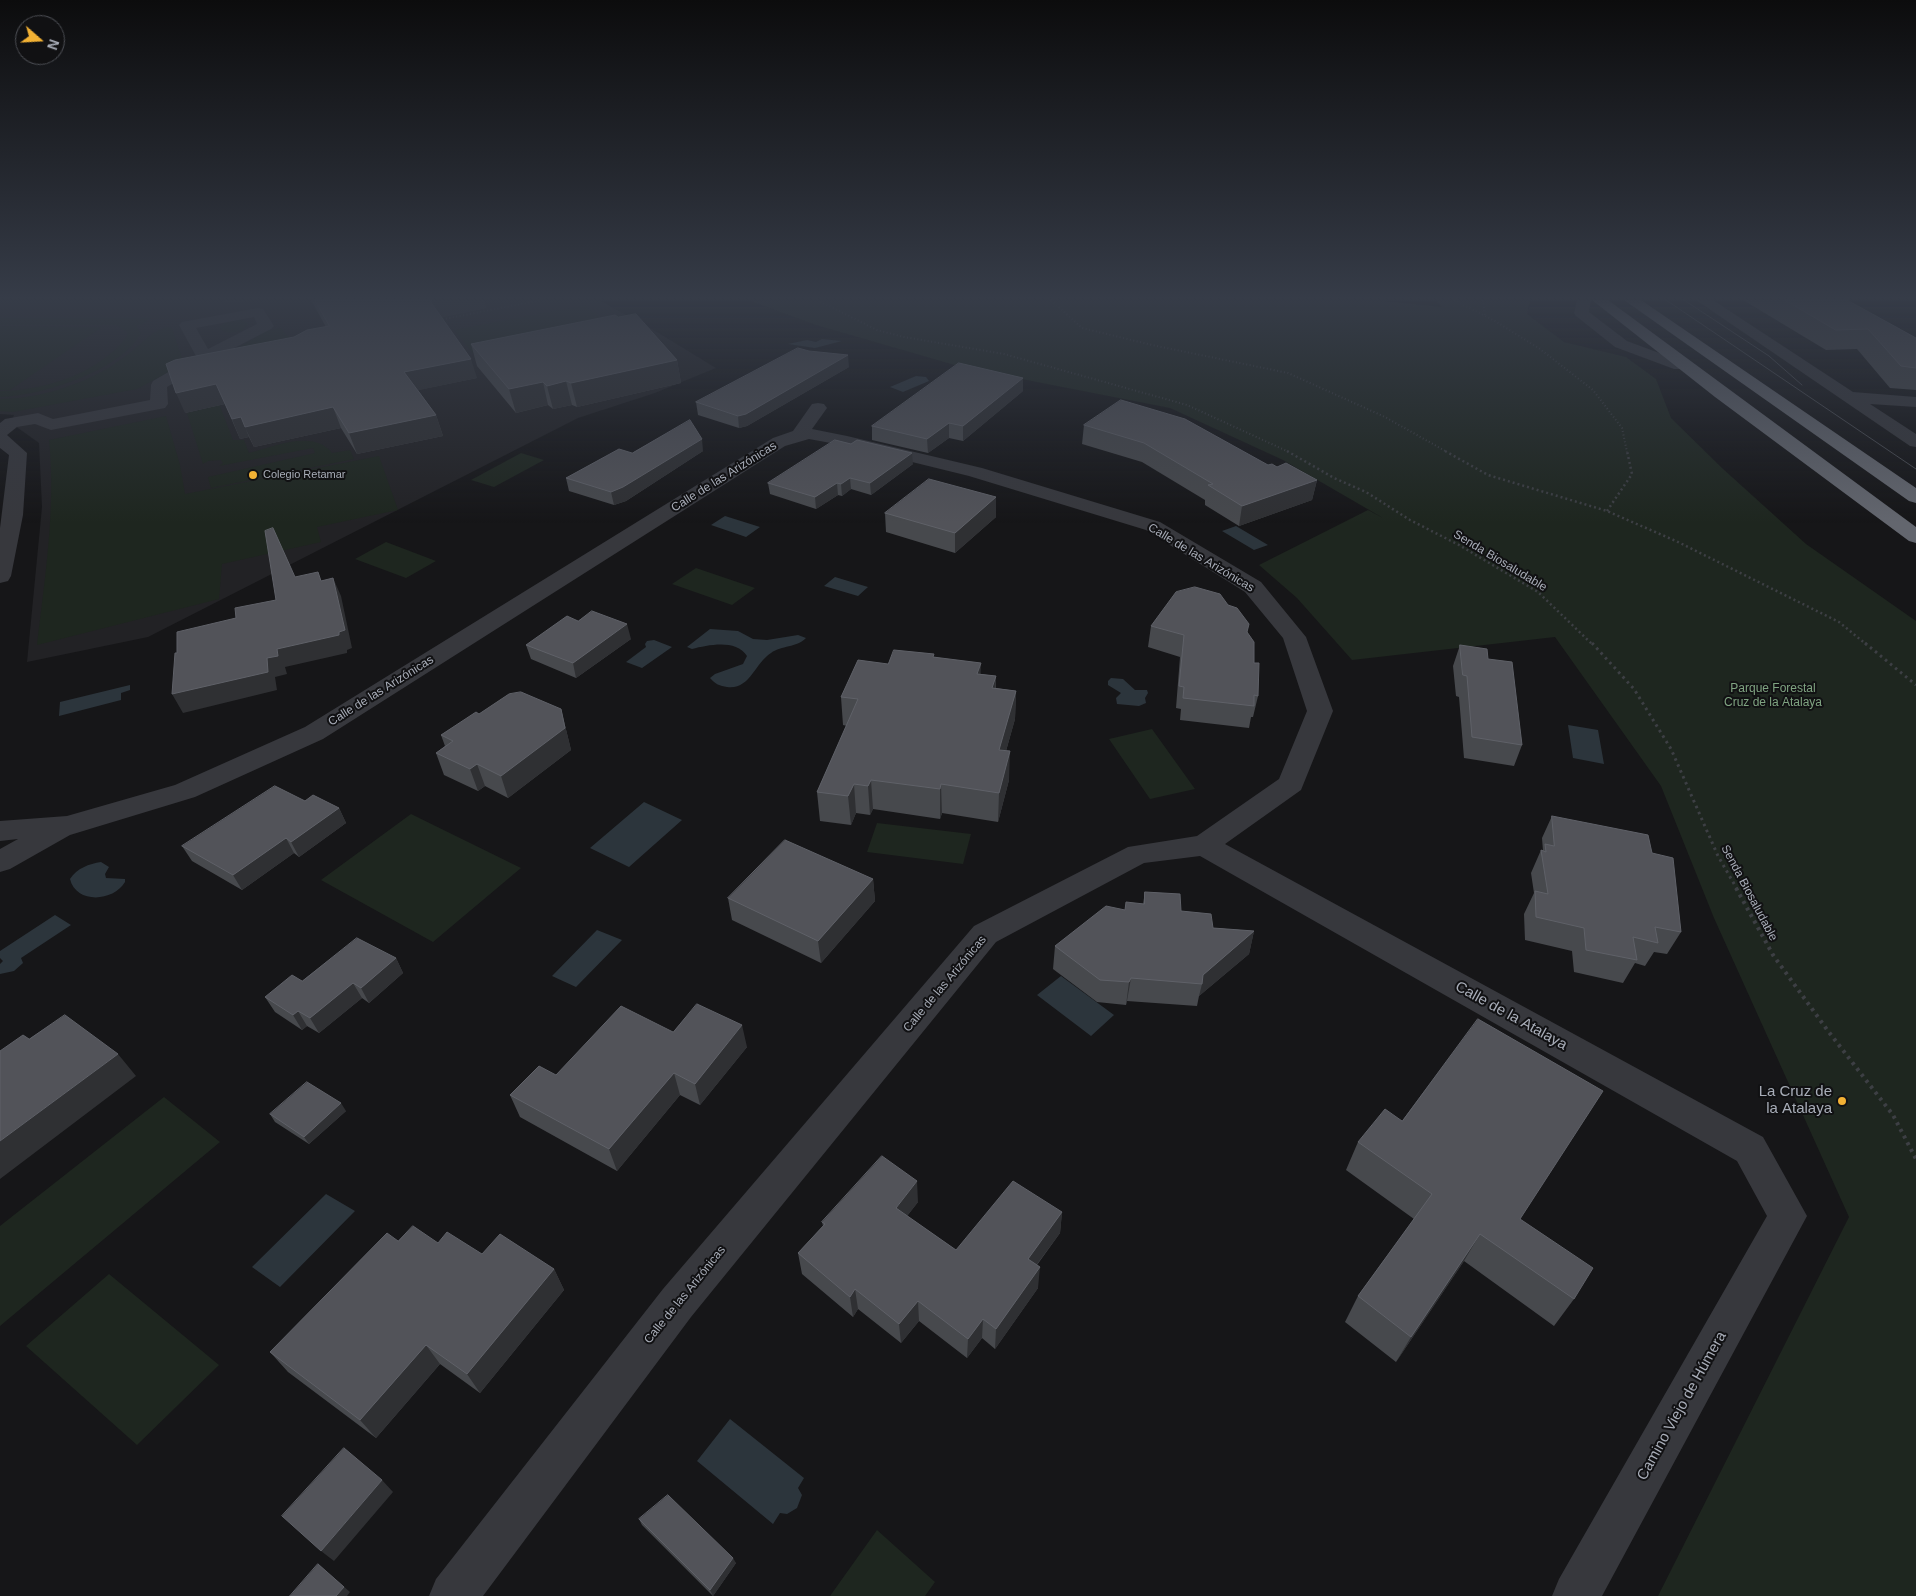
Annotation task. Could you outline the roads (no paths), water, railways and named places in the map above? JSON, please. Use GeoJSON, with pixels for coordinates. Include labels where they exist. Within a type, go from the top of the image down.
{"type":"FeatureCollection","features":[{"type":"Feature","properties":{"kind":"highway"},"geometry":{"type":"LineString","coordinates":[[1693,374],[1721,393]]}},
{"type":"Feature","properties":{"kind":"highway"},"geometry":{"type":"LineString","coordinates":[[1697,374],[1916,537]]}},
{"type":"Feature","properties":{"kind":"highway"},"geometry":{"type":"LineString","coordinates":[[1740,374],[1916,497]]}},
{"type":"Feature","properties":{"kind":"highway"},"geometry":{"type":"LineString","coordinates":[[1744,374],[1786,406]]}},
{"type":"Feature","properties":{"kind":"street"},"geometry":{"type":"LineString","coordinates":[[0,432],[11,424],[38,418],[51,426],[159,404],[159,385],[177,374]]}},
{"type":"Feature","properties":{"kind":"street"},"geometry":{"type":"LineString","coordinates":[[1814,374],[1916,442]]}},
{"type":"Feature","properties":{"kind":"street"},"geometry":{"type":"LineString","coordinates":[[1846,396],[1916,402]]}},
{"type":"Feature","properties":{"kind":"street"},"geometry":{"type":"LineString","coordinates":[[798,435],[818,408]]}},
{"type":"Feature","properties":{"kind":"street","name":"Calle de las Arizónicas"},"geometry":{"type":"LineString","coordinates":[[0,831],[67,826],[185,791],[314,733],[779,442],[798,435],[847,440],[975,472],[1153,526],[1253,587],[1294,637],[1320,711],[1291,784],[1204,845],[1138,854],[985,934],[677,1303],[452,1596]]}},
{"type":"Feature","properties":{"kind":"street"},"geometry":{"type":"LineString","coordinates":[[0,439],[9,455],[13,514],[0,576]]}},
{"type":"Feature","properties":{"kind":"street"},"geometry":{"type":"LineString","coordinates":[[0,862],[67,826]]}},
{"type":"Feature","properties":{"kind":"street","name":"Calle de la Atalaya"},"geometry":{"type":"LineString","coordinates":[[1204,845],[1750,1150],[1788,1216]]}},
{"type":"Feature","properties":{"kind":"street","name":"Camino Viejo de Húmera"},"geometry":{"type":"LineString","coordinates":[[1576,1596],[1788,1216]]}},
{"type":"Feature","properties":{"kind":"tram line"},"geometry":{"type":"LineString","coordinates":[[1776,374],[1916,469]]}},
{"type":"Feature","properties":{"kind":"tram line"},"geometry":{"type":"LineString","coordinates":[[1790,374],[1802,385]]}},
{"type":"Feature","properties":{"kind":"place","name":"Colegio Retamar"},"geometry":{"type":"Point","coordinates":[253,475]}},
{"type":"Feature","properties":{"kind":"place","name":"La Cruz de la Atalaya"},"geometry":{"type":"Point","coordinates":[1842,1101]}},
{"type":"Feature","properties":{"kind":"park label","name":"Parque Forestal Cruz de la Atalaya"},"geometry":{"type":"Point","coordinates":[1773,696]}}]}
